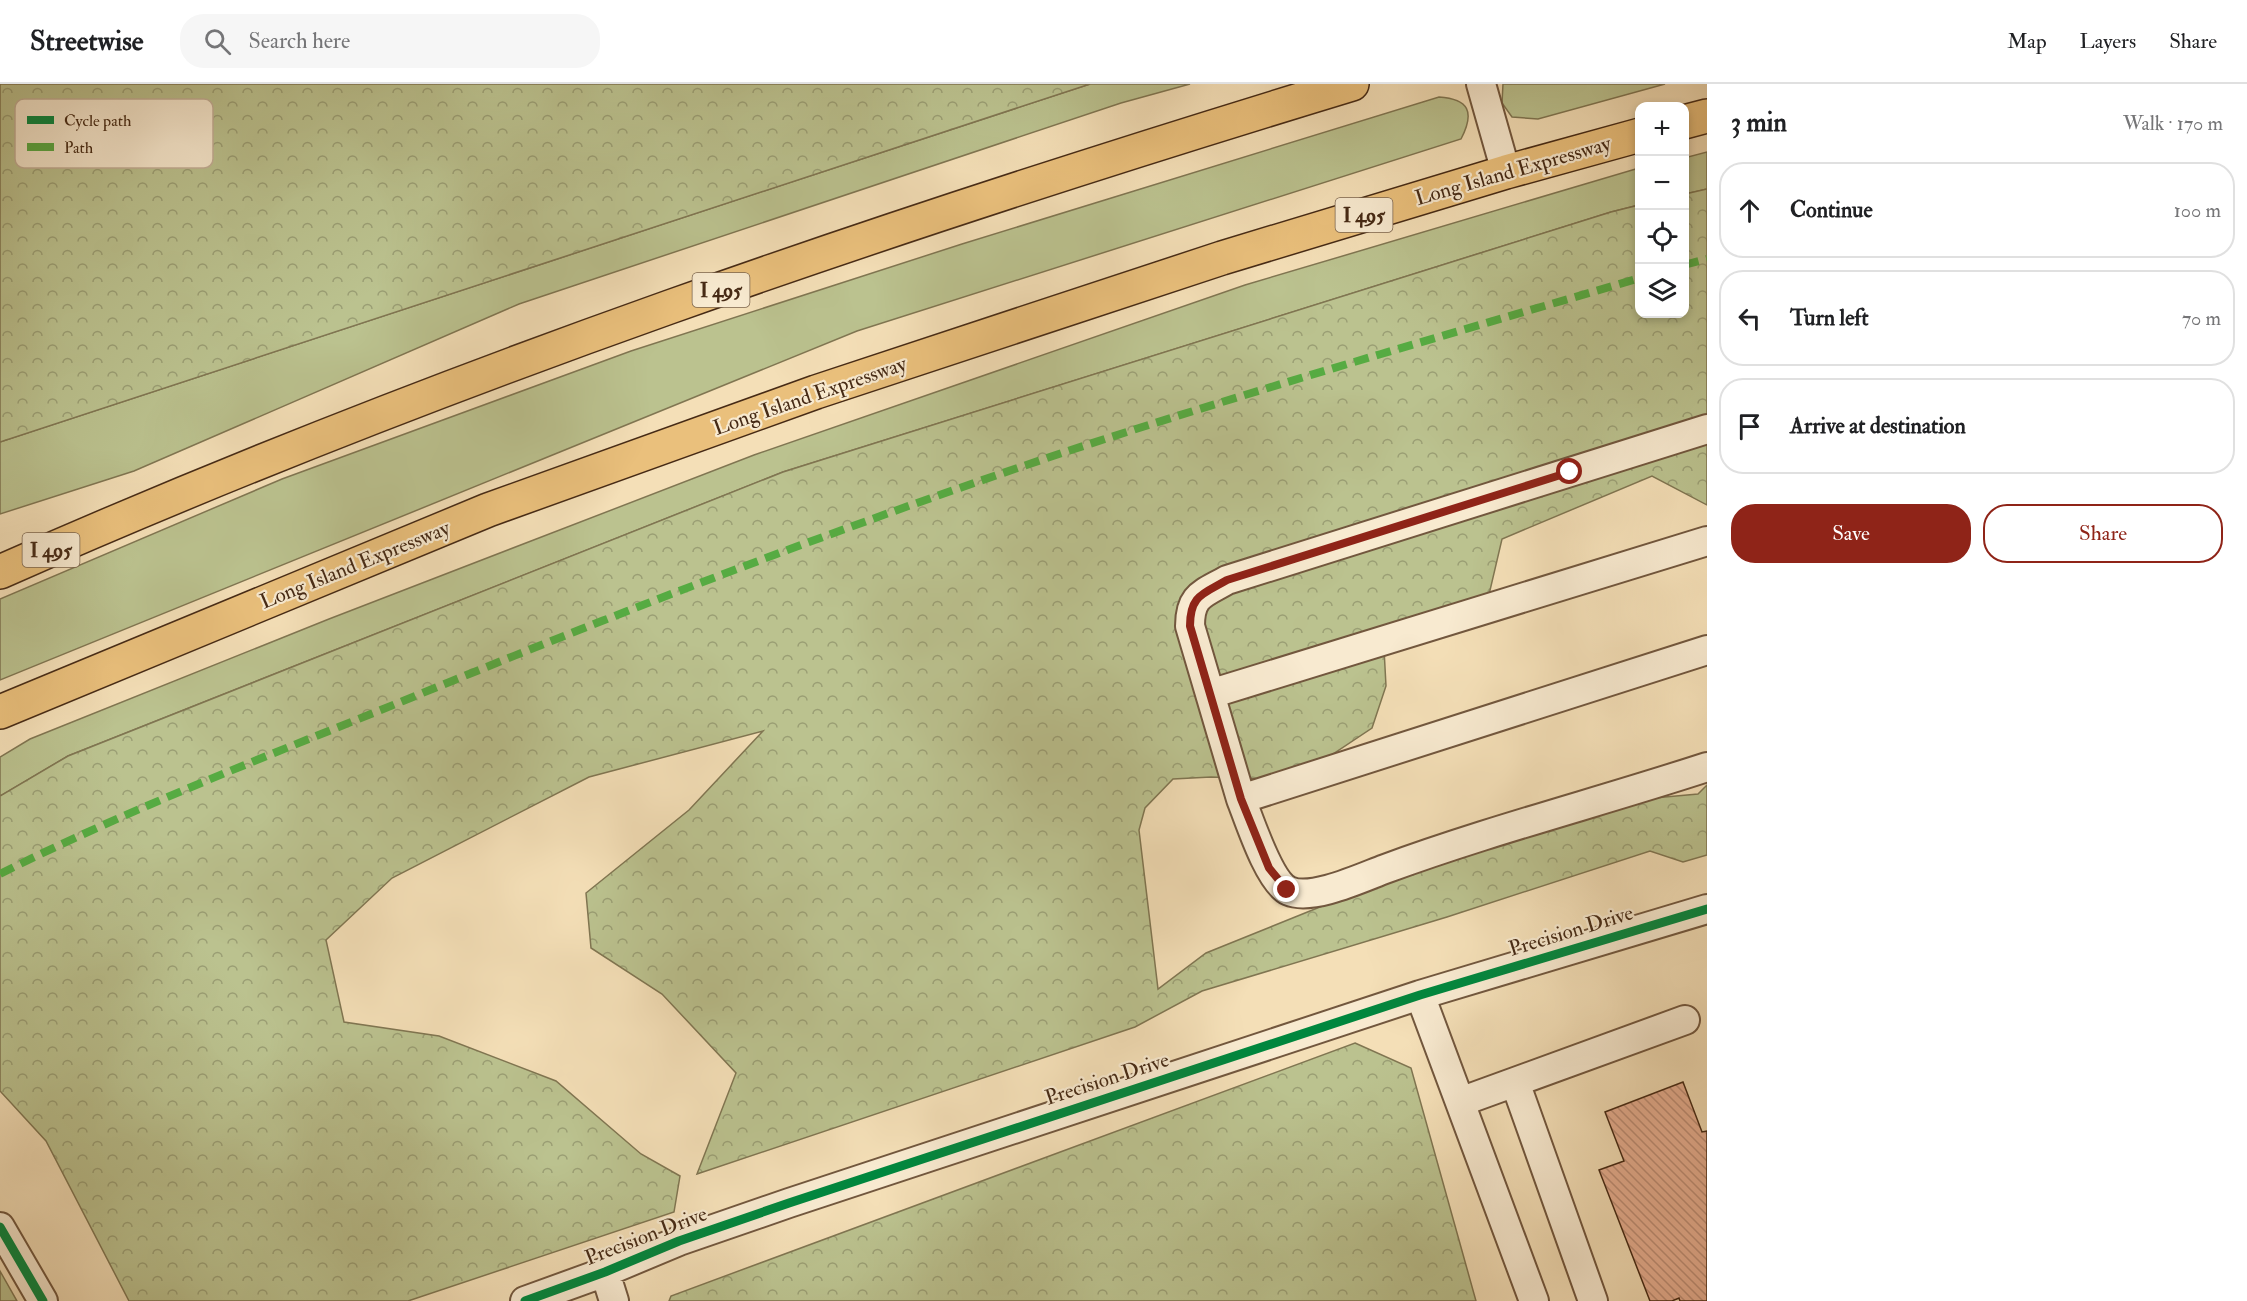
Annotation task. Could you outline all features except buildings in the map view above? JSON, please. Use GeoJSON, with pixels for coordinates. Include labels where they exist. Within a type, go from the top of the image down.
{"type":"FeatureCollection","features":[{"type":"Feature","properties":{"kind":"highway","name":"I 495"},"geometry":{"type":"LineString","coordinates":[[0,572],[101,527],[442,391],[774,271],[1133,150],[1352,84]]}},
{"type":"Feature","properties":{"kind":"highway"},"geometry":{"type":"LineString","coordinates":[[1689,121],[1707,116]]}},
{"type":"Feature","properties":{"kind":"highway","name":"Long Island Expressway"},"geometry":{"type":"LineString","coordinates":[[0,712],[488,510],[816,392],[1222,258],[1506,172],[1635,136]]}},
{"type":"Feature","properties":{"kind":"highway"},"geometry":{"type":"LineString","coordinates":[[0,554],[101,527]]}},
{"type":"Feature","properties":{"kind":"highway"},"geometry":{"type":"LineString","coordinates":[[0,720],[32,698]]}},
{"type":"Feature","properties":{"kind":"street"},"geometry":{"type":"LineString","coordinates":[[1481,84],[1506,172]]}},
{"type":"Feature","properties":{"kind":"street"},"geometry":{"type":"LineString","coordinates":[[1707,429],[1227,580],[1198,597],[1190,609],[1190,626],[1241,799],[1269,868],[1287,890],[1304,894],[1347,883],[1454,843],[1707,766]]}},
{"type":"Feature","properties":{"kind":"street"},"geometry":{"type":"LineString","coordinates":[[1210,694],[1707,541]]}},
{"type":"Feature","properties":{"kind":"street"},"geometry":{"type":"LineString","coordinates":[[1241,799],[1707,650]]}},
{"type":"Feature","properties":{"kind":"street","name":"Precision Drive"},"geometry":{"type":"LineString","coordinates":[[525,1301],[605,1272],[679,1241],[789,1203],[1420,995],[1707,909]]}},
{"type":"Feature","properties":{"kind":"street"},"geometry":{"type":"LineString","coordinates":[[1420,995],[1534,1301]]}},
{"type":"Feature","properties":{"kind":"street"},"geometry":{"type":"LineString","coordinates":[[1460,1102],[1685,1020]]}},
{"type":"Feature","properties":{"kind":"street"},"geometry":{"type":"LineString","coordinates":[[1515,1082],[1593,1301]]}},
{"type":"Feature","properties":{"kind":"street"},"geometry":{"type":"LineString","coordinates":[[0,1227],[43,1301]]}},
{"type":"Feature","properties":{"kind":"street"},"geometry":{"type":"LineString","coordinates":[[605,1272],[614,1301]]}},
{"type":"Feature","properties":{"kind":"green space"},"geometry":{"type":"Polygon","coordinates":[[[0,84],[1090,84],[0,442],[0,84]]]}},
{"type":"Feature","properties":{"kind":"green space"},"geometry":{"type":"Polygon","coordinates":[[[1090,84],[1190,84],[1121,103],[519,304],[134,471],[0,514],[0,442],[1090,84]]]}},
{"type":"Feature","properties":{"kind":"green space"},"geometry":{"type":"Polygon","coordinates":[[[1503,84],[1665,84],[1538,119],[1512,117],[1502,103],[1503,84]]]}},
{"type":"Feature","properties":{"kind":"green space"},"geometry":{"type":"Polygon","coordinates":[[[1439,97],[1457,101],[1466,109],[1468,121],[1461,139],[857,331],[0,680],[0,599],[282,479],[631,351],[962,244],[1439,97]]]}},
{"type":"Feature","properties":{"kind":"green space"},"geometry":{"type":"Polygon","coordinates":[[[1707,152],[1707,189],[1689,193],[1689,157],[1707,152]]]}},
{"type":"Feature","properties":{"kind":"green space"},"geometry":{"type":"Polygon","coordinates":[[[1635,169],[1635,206],[783,472],[68,756],[0,796],[0,757],[30,739],[329,619],[754,455],[1245,285],[1635,169]]]}},
{"type":"Feature","properties":{"kind":"green space"},"geometry":{"type":"Polygon","coordinates":[[[1707,189],[1707,505],[1652,476],[1502,539],[1488,599],[1383,630],[1386,686],[1372,728],[1294,780],[1211,777],[1173,779],[1145,808],[1139,830],[1158,989],[1206,953],[1553,813],[1632,800],[1698,794],[1707,785],[1707,855],[1683,862],[1650,851],[1447,917],[1202,991],[1135,1027],[697,1174],[736,1073],[662,994],[591,948],[586,893],[689,810],[763,731],[589,777],[392,878],[326,940],[344,1022],[439,1036],[556,1081],[641,1154],[680,1176],[674,1212],[408,1301],[129,1301],[46,1141],[0,1091],[0,796],[68,756],[783,472],[1611,212],[1635,206],[1635,318],[1689,318],[1689,193],[1707,189]]]}},
{"type":"Feature","properties":{"kind":"green space"},"geometry":{"type":"Polygon","coordinates":[[[1355,1043],[1411,1068],[1476,1301],[669,1301],[671,1296],[1355,1043]]]}},
{"type":"Feature","properties":{"kind":"green space"},"geometry":{"type":"Polygon","coordinates":[[[0,1271],[17,1301],[0,1301],[0,1271]]]}},
{"type":"Feature","properties":{"kind":"marked path"},"geometry":{"type":"LineString","coordinates":[[1688,264],[1707,259]]}},
{"type":"Feature","properties":{"kind":"marked path"},"geometry":{"type":"LineString","coordinates":[[0,874],[99,827],[251,763],[568,635],[816,539],[1139,428],[1353,362],[1635,279]]}},
{"type":"Feature","properties":{"kind":"cycle path"},"geometry":{"type":"LineString","coordinates":[[525,1301],[605,1272],[679,1241],[789,1203],[1420,995],[1707,909]]}},
{"type":"Feature","properties":{"kind":"cycle path"},"geometry":{"type":"LineString","coordinates":[[0,1227],[43,1301]]}},
{"type":"Feature","properties":{"kind":"route"},"geometry":{"type":"LineString","coordinates":[[1287,890],[1269,868],[1241,799],[1190,626],[1190,609],[1198,597],[1227,580],[1570,472]]}}]}
